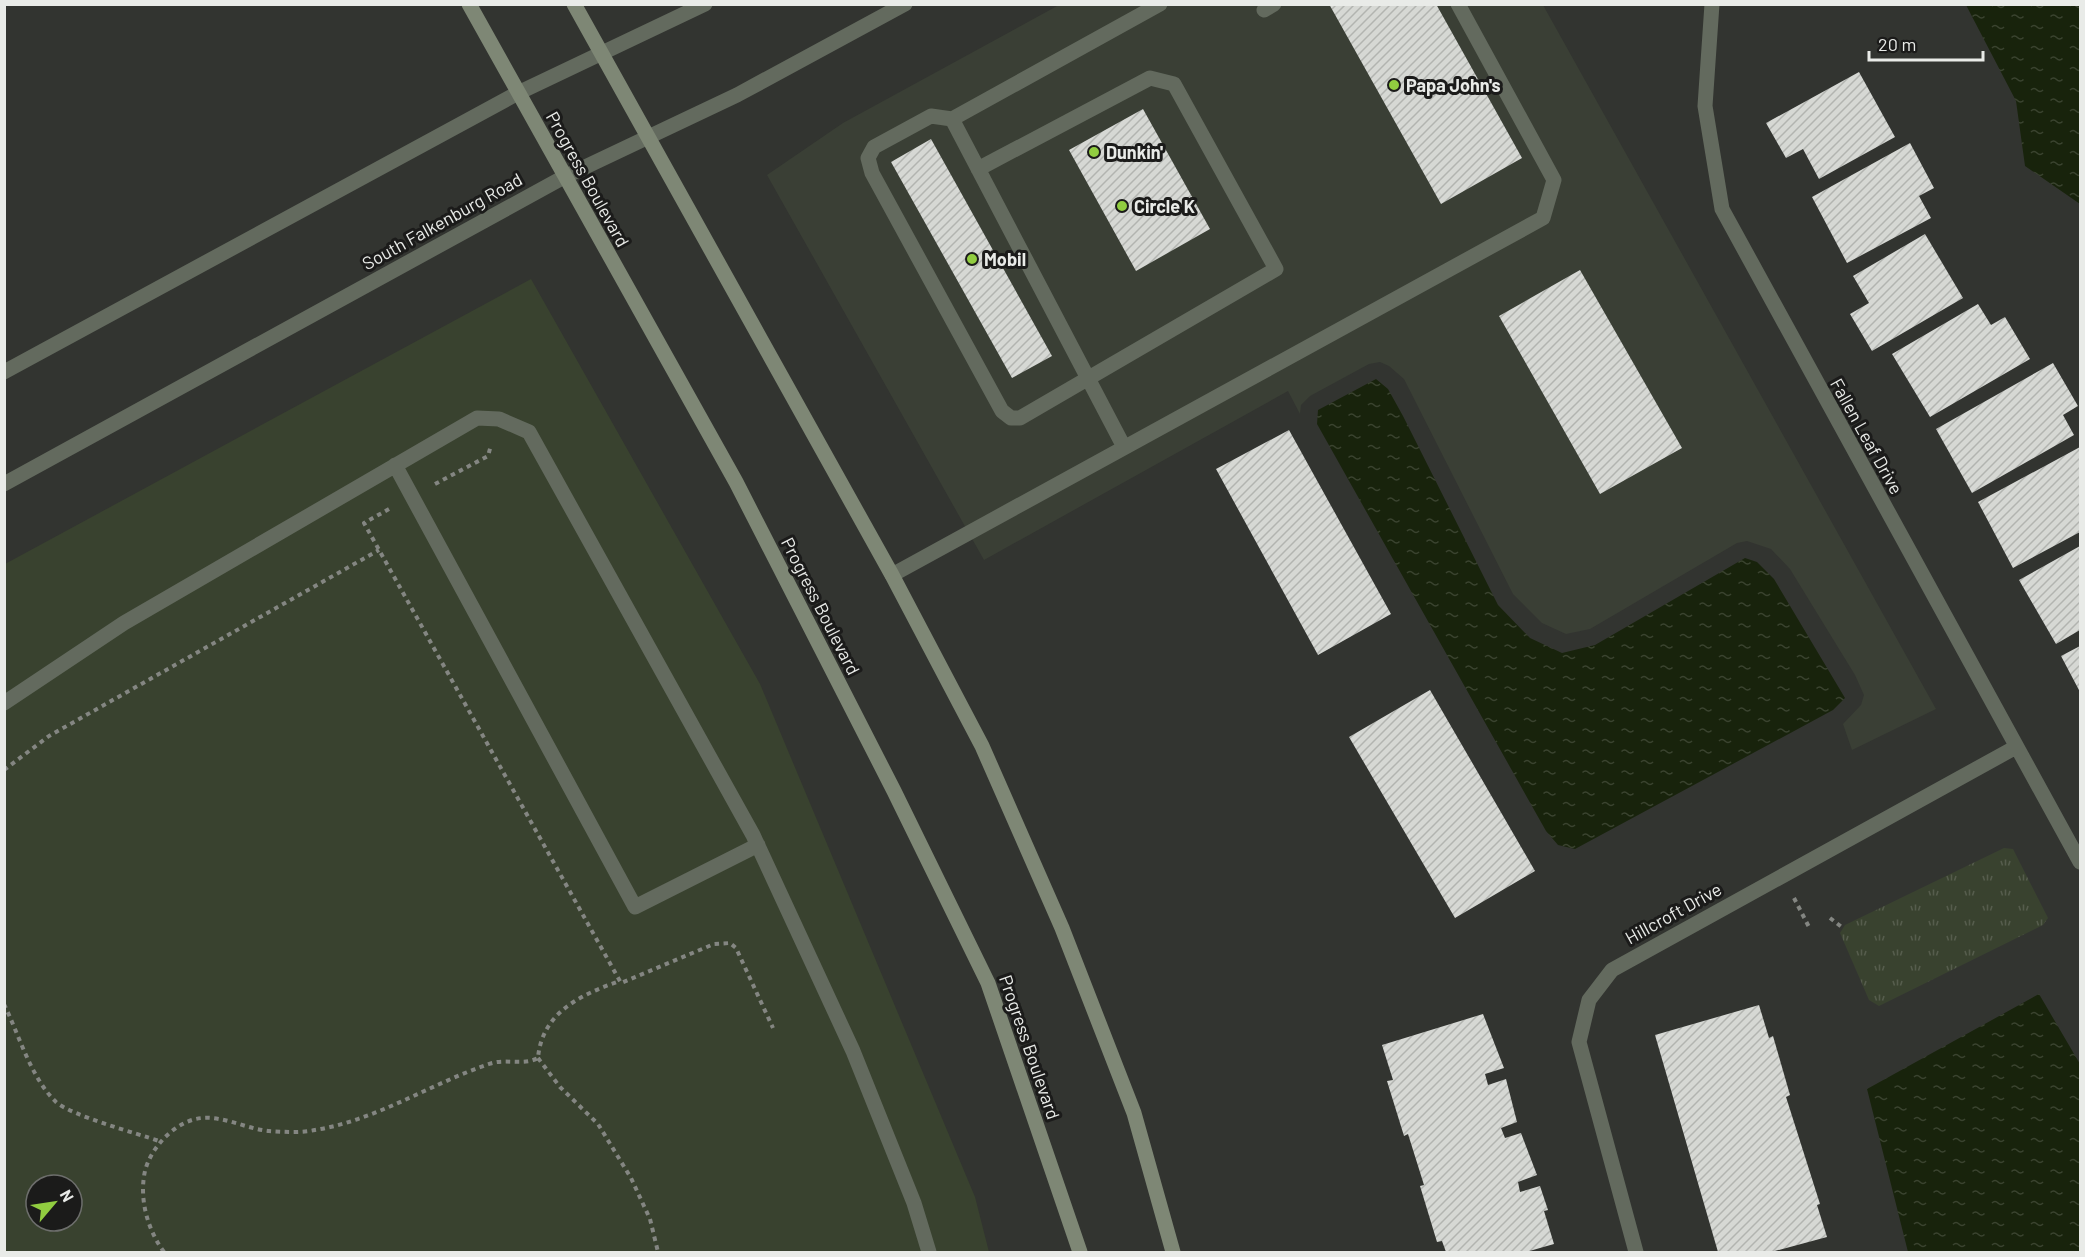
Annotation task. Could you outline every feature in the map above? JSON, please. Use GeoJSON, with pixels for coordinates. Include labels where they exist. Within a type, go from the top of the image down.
{"type":"FeatureCollection","features":[{"type":"Feature","properties":{"kind":"main road","name":"Progress Boulevard"},"geometry":{"type":"LineString","coordinates":[[470,4],[741,493],[894,791],[983,972],[1080,1252]]}},
{"type":"Feature","properties":{"kind":"main road"},"geometry":{"type":"LineString","coordinates":[[574,4],[892,575],[982,746],[1062,928],[1134,1113],[1173,1252]]}},
{"type":"Feature","properties":{"kind":"street"},"geometry":{"type":"LineString","coordinates":[[4,372],[518,93],[705,4]]}},
{"type":"Feature","properties":{"kind":"street","name":"South Falkenburg Road"},"geometry":{"type":"LineString","coordinates":[[4,484],[564,177],[754,86],[905,4]]}},
{"type":"Feature","properties":{"kind":"street"},"geometry":{"type":"LineString","coordinates":[[978,169],[1150,78],[1174,84],[1276,269],[1088,380],[1020,418],[1011,418],[1002,411],[872,173],[868,158],[874,147],[931,116],[952,119],[1160,4]]}},
{"type":"Feature","properties":{"kind":"street"},"geometry":{"type":"LineString","coordinates":[[892,575],[1543,218],[1554,180],[1458,4]]}},
{"type":"Feature","properties":{"kind":"street","name":"Fallen Leaf Drive"},"geometry":{"type":"LineString","coordinates":[[1712,4],[1705,106],[1722,209],[2080,862]]}},
{"type":"Feature","properties":{"kind":"street"},"geometry":{"type":"LineString","coordinates":[[952,119],[1124,447]]}},
{"type":"Feature","properties":{"kind":"street"},"geometry":{"type":"LineString","coordinates":[[4,703],[124,623],[477,418],[499,419],[529,432],[758,845],[853,1051],[914,1203],[929,1252]]}},
{"type":"Feature","properties":{"kind":"street"},"geometry":{"type":"LineString","coordinates":[[395,465],[635,907],[758,845]]}},
{"type":"Feature","properties":{"kind":"street","name":"Hillcroft Drive"},"geometry":{"type":"LineString","coordinates":[[1636,1252],[1579,1042],[1589,1000],[1611,970],[2016,747]]}},
{"type":"Feature","properties":{"kind":"path"},"geometry":{"type":"LineString","coordinates":[[4,770],[49,736],[379,550]]}},
{"type":"Feature","properties":{"kind":"path"},"geometry":{"type":"LineString","coordinates":[[1794,898],[1810,929]]}},
{"type":"Feature","properties":{"kind":"path"},"geometry":{"type":"LineString","coordinates":[[1830,918],[1843,928]]}},
{"type":"Feature","properties":{"kind":"path"},"geometry":{"type":"LineString","coordinates":[[620,981],[592,991],[560,1012],[539,1044],[538,1058],[560,1087],[598,1124],[626,1169],[650,1219],[658,1252]]}},
{"type":"Feature","properties":{"kind":"path"},"geometry":{"type":"LineString","coordinates":[[4,1004],[41,1082],[57,1103],[93,1119],[159,1141]]}},
{"type":"Feature","properties":{"kind":"path"},"geometry":{"type":"LineString","coordinates":[[164,1252],[147,1219],[141,1188],[147,1161],[159,1141],[176,1129],[201,1118],[268,1131],[314,1131],[365,1117],[492,1062],[530,1062],[538,1058]]}},
{"type":"Feature","properties":{"kind":"shaded area"},"geometry":{"type":"Polygon","coordinates":[[[1059,5],[1543,5],[1936,709],[1852,750],[1843,724],[1861,705],[1864,695],[1855,675],[1790,569],[1771,549],[1747,541],[1737,543],[1590,629],[1566,634],[1542,623],[1513,594],[1404,379],[1389,366],[1380,362],[1369,364],[1310,396],[1301,405],[1300,414],[1288,391],[984,560],[767,175],[843,123],[1059,5]]]}},
{"type":"Feature","properties":{"kind":"green space"},"geometry":{"type":"Polygon","coordinates":[[[531,279],[760,684],[975,1197],[989,1252],[5,1252],[5,564],[531,279]]]}},
{"type":"Feature","properties":{"kind":"green space"},"geometry":{"type":"Polygon","coordinates":[[[2004,848],[2013,849],[2048,918],[2043,925],[1879,1006],[1869,1000],[1840,933],[1845,925],[2004,848]]]}},
{"type":"Feature","properties":{"kind":"water"},"geometry":{"type":"Polygon","coordinates":[[[1966,5],[2080,5],[2080,204],[2025,166],[2016,101],[1966,5]]]}},
{"type":"Feature","properties":{"kind":"water"},"geometry":{"type":"Polygon","coordinates":[[[1376,379],[1388,389],[1403,416],[1498,605],[1530,638],[1562,653],[1595,645],[1745,558],[1757,562],[1774,579],[1845,698],[1833,710],[1575,849],[1558,845],[1546,831],[1317,424],[1318,410],[1376,379]]]}},
{"type":"Feature","properties":{"kind":"water"},"geometry":{"type":"Polygon","coordinates":[[[2039,994],[2080,1064],[2080,1252],[1908,1252],[1867,1089],[2039,994]]]}},
{"type":"Feature","properties":{"kind":"building"},"geometry":{"type":"Polygon","coordinates":[[[1329,4],[1436,4],[1522,158],[1441,204],[1329,4]]]}},
{"type":"Feature","properties":{"kind":"building"},"geometry":{"type":"Polygon","coordinates":[[[1859,72],[1895,137],[1819,179],[1803,149],[1786,158],[1766,123],[1859,72]]]}},
{"type":"Feature","properties":{"kind":"building"},"geometry":{"type":"Polygon","coordinates":[[[1143,109],[1210,229],[1136,271],[1069,150],[1143,109]]]}},
{"type":"Feature","properties":{"kind":"building","name":"Mobil"},"geometry":{"type":"Polygon","coordinates":[[[931,139],[1052,356],[1012,378],[891,162],[931,139]]]}},
{"type":"Feature","properties":{"kind":"building"},"geometry":{"type":"Polygon","coordinates":[[[1910,143],[1934,188],[1919,196],[1931,218],[1847,263],[1812,197],[1910,143]]]}},
{"type":"Feature","properties":{"kind":"building"},"geometry":{"type":"Polygon","coordinates":[[[1925,234],[1963,298],[1872,351],[1850,314],[1869,303],[1853,276],[1925,234]]]}},
{"type":"Feature","properties":{"kind":"building"},"geometry":{"type":"Polygon","coordinates":[[[1580,270],[1682,448],[1600,494],[1499,316],[1580,270]]]}},
{"type":"Feature","properties":{"kind":"building"},"geometry":{"type":"Polygon","coordinates":[[[1978,304],[1991,325],[2005,317],[2030,359],[1930,417],[1892,354],[1978,304]]]}},
{"type":"Feature","properties":{"kind":"building"},"geometry":{"type":"Polygon","coordinates":[[[2053,363],[2078,406],[2063,415],[2074,435],[1972,493],[1936,429],[2053,363]]]}},
{"type":"Feature","properties":{"kind":"building"},"geometry":{"type":"Polygon","coordinates":[[[1289,430],[1391,614],[1318,655],[1216,469],[1289,430]]]}},
{"type":"Feature","properties":{"kind":"building"},"geometry":{"type":"Polygon","coordinates":[[[2080,447],[2080,532],[2013,568],[1978,502],[2080,447]]]}},
{"type":"Feature","properties":{"kind":"building"},"geometry":{"type":"Polygon","coordinates":[[[2080,546],[2080,630],[2056,644],[2019,580],[2080,546]]]}},
{"type":"Feature","properties":{"kind":"building"},"geometry":{"type":"Polygon","coordinates":[[[2080,646],[2080,692],[2061,656],[2080,646]]]}},
{"type":"Feature","properties":{"kind":"building"},"geometry":{"type":"Polygon","coordinates":[[[1430,690],[1535,871],[1455,918],[1349,737],[1430,690]]]}},
{"type":"Feature","properties":{"kind":"building"},"geometry":{"type":"Polygon","coordinates":[[[1759,1005],[1769,1038],[1773,1036],[1790,1095],[1786,1097],[1820,1204],[1817,1205],[1827,1237],[1771,1252],[1718,1252],[1655,1035],[1759,1005]]]}},
{"type":"Feature","properties":{"kind":"building"},"geometry":{"type":"Polygon","coordinates":[[[1483,1014],[1504,1068],[1485,1074],[1488,1085],[1506,1079],[1517,1122],[1501,1128],[1505,1138],[1521,1133],[1537,1175],[1518,1182],[1520,1192],[1540,1186],[1548,1210],[1544,1211],[1554,1244],[1526,1252],[1446,1252],[1442,1241],[1437,1242],[1420,1186],[1424,1185],[1408,1134],[1404,1136],[1387,1081],[1393,1080],[1382,1045],[1483,1014]]]}},
{"type":"Feature","properties":{"kind":"place","name":"Papa John's"},"geometry":{"type":"Point","coordinates":[1394,85]}},
{"type":"Feature","properties":{"kind":"place","name":"Dunkin'"},"geometry":{"type":"Point","coordinates":[1094,152]}},
{"type":"Feature","properties":{"kind":"place","name":"Circle K"},"geometry":{"type":"Point","coordinates":[1122,206]}},
{"type":"Feature","properties":{"kind":"place","name":"Mobil"},"geometry":{"type":"Point","coordinates":[972,259]}}]}
